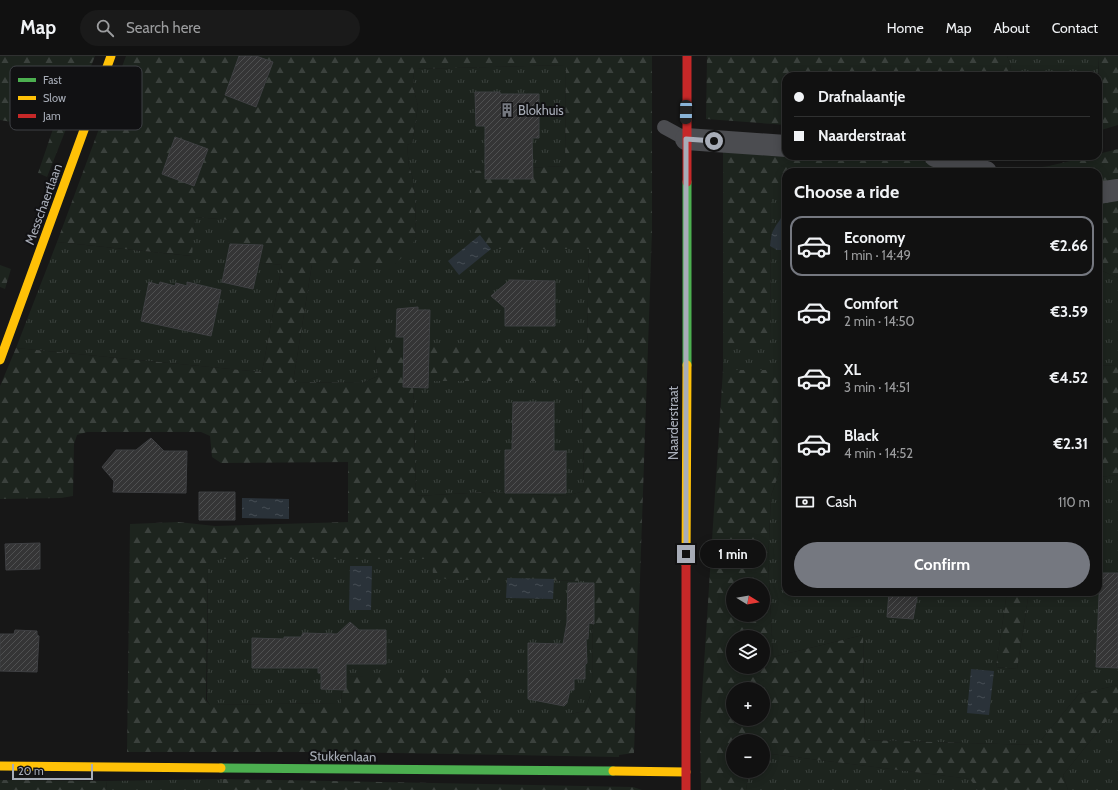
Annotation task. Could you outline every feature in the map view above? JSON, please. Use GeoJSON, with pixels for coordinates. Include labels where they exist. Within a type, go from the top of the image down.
{"type":"FeatureCollection","features":[{"type":"Feature","properties":{"kind":"street","name":"Messchaertlaan"},"geometry":{"type":"LineString","coordinates":[[107,66],[111,56]]}},
{"type":"Feature","properties":{"kind":"street","name":"Naarderstraat"},"geometry":{"type":"LineString","coordinates":[[686,790],[687,56]]}},
{"type":"Feature","properties":{"kind":"street","name":"Messchaertlaan"},"geometry":{"type":"LineString","coordinates":[[0,360],[84,130]]}},
{"type":"Feature","properties":{"kind":"street"},"geometry":{"type":"LineString","coordinates":[[686,139],[782,146]]}},
{"type":"Feature","properties":{"kind":"street"},"geometry":{"type":"LineString","coordinates":[[948,160],[973,168]]}},
{"type":"Feature","properties":{"kind":"street"},"geometry":{"type":"LineString","coordinates":[[1102,192],[1118,190]]}},
{"type":"Feature","properties":{"kind":"street","name":"Stukkenlaan"},"geometry":{"type":"LineString","coordinates":[[0,766],[686,772]]}},
{"type":"Feature","properties":{"kind":"lane"},"geometry":{"type":"LineString","coordinates":[[664,127],[686,139]]}},
{"type":"Feature","properties":{"kind":"green space"},"geometry":{"type":"Polygon","coordinates":[[[0,56],[95,56],[91,66],[10,66],[10,122],[0,120],[0,56]]]}},
{"type":"Feature","properties":{"kind":"green space"},"geometry":{"type":"Polygon","coordinates":[[[126,56],[652,56],[652,231],[634,753],[619,755],[619,757],[334,752],[127,752],[130,524],[178,522],[215,526],[348,522],[348,462],[221,463],[212,457],[210,436],[201,432],[87,432],[77,435],[74,444],[73,496],[61,498],[0,499],[0,386],[16,348],[262,372],[282,265],[227,259],[230,220],[195,217],[192,256],[57,242],[99,130],[142,130],[142,66],[122,66],[126,56]],[[566,65],[414,69],[413,87],[418,106],[412,143],[407,145],[409,167],[412,175],[415,196],[416,237],[409,251],[395,264],[312,264],[293,382],[362,383],[378,376],[375,346],[587,346],[589,249],[470,249],[472,171],[565,166],[566,65]],[[413,381],[416,496],[487,492],[565,496],[584,491],[582,381],[413,381]],[[212,559],[208,564],[206,700],[210,705],[341,703],[343,676],[478,678],[481,681],[481,714],[570,714],[585,711],[592,690],[593,581],[449,580],[433,575],[432,559],[212,559]]]}},
{"type":"Feature","properties":{"kind":"green space"},"geometry":{"type":"Polygon","coordinates":[[[707,56],[1007,56],[1010,64],[1011,72],[782,72],[782,125],[706,119],[707,56]]]}},
{"type":"Feature","properties":{"kind":"green space"},"geometry":{"type":"Polygon","coordinates":[[[1007,56],[1099,56],[1098,72],[1011,72],[1007,56]]]}},
{"type":"Feature","properties":{"kind":"green space"},"geometry":{"type":"Polygon","coordinates":[[[1099,56],[1118,56],[1118,125],[1102,130],[1102,72],[1099,72],[1099,56]]]}},
{"type":"Feature","properties":{"kind":"green space"},"geometry":{"type":"Polygon","coordinates":[[[566,65],[565,166],[472,171],[491,249],[589,249],[587,346],[375,346],[378,376],[362,383],[293,382],[312,264],[395,264],[416,237],[415,196],[412,175],[409,167],[407,145],[412,143],[418,106],[413,87],[414,69],[566,65]]]}},
{"type":"Feature","properties":{"kind":"green space"},"geometry":{"type":"Polygon","coordinates":[[[53,130],[66,130],[47,177],[38,173],[53,130]]]}},
{"type":"Feature","properties":{"kind":"green space"},"geometry":{"type":"Polygon","coordinates":[[[1118,149],[1118,278],[1102,271],[1102,168],[1035,168],[1074,160],[1102,160],[1102,153],[1118,149]]]}},
{"type":"Feature","properties":{"kind":"green space"},"geometry":{"type":"Polygon","coordinates":[[[723,151],[782,156],[782,160],[919,160],[953,168],[782,168],[782,192],[771,192],[770,347],[723,347],[723,151]]]}},
{"type":"Feature","properties":{"kind":"green space"},"geometry":{"type":"Polygon","coordinates":[[[771,192],[782,192],[782,370],[723,370],[723,347],[770,347],[771,192]]]}},
{"type":"Feature","properties":{"kind":"green space"},"geometry":{"type":"Polygon","coordinates":[[[195,217],[231,220],[227,259],[282,265],[262,372],[16,348],[57,242],[191,256],[195,217]]]}},
{"type":"Feature","properties":{"kind":"green space"},"geometry":{"type":"Polygon","coordinates":[[[0,265],[11,269],[5,289],[0,287],[0,265]]]}},
{"type":"Feature","properties":{"kind":"green space"},"geometry":{"type":"Polygon","coordinates":[[[1102,271],[1118,278],[1118,365],[1102,366],[1102,271]]]}},
{"type":"Feature","properties":{"kind":"green space"},"geometry":{"type":"Polygon","coordinates":[[[1118,365],[1118,475],[1102,477],[1102,366],[1118,365]]]}},
{"type":"Feature","properties":{"kind":"green space"},"geometry":{"type":"Polygon","coordinates":[[[723,370],[782,370],[782,464],[771,496],[768,562],[769,578],[726,578],[726,622],[770,622],[770,600],[773,657],[863,635],[865,740],[1037,745],[1079,694],[1118,685],[1118,716],[1112,714],[1063,775],[1068,790],[978,790],[970,779],[770,754],[770,734],[726,734],[726,778],[748,778],[746,790],[701,790],[700,726],[723,370]]]}},
{"type":"Feature","properties":{"kind":"green space"},"geometry":{"type":"Polygon","coordinates":[[[413,380],[582,381],[584,491],[566,496],[487,492],[416,496],[413,380]]]}},
{"type":"Feature","properties":{"kind":"green space"},"geometry":{"type":"Polygon","coordinates":[[[782,464],[782,596],[1006,596],[996,667],[1017,669],[1028,596],[1102,596],[1102,477],[1118,475],[1118,685],[1079,694],[1037,745],[865,740],[863,635],[773,657],[768,562],[771,496],[782,464]]]}},
{"type":"Feature","properties":{"kind":"green space"},"geometry":{"type":"Polygon","coordinates":[[[212,558],[433,559],[449,580],[593,581],[592,690],[585,711],[570,714],[480,714],[481,682],[343,676],[341,703],[210,705],[207,700],[208,564],[212,558]]]}},
{"type":"Feature","properties":{"kind":"green space"},"geometry":{"type":"Polygon","coordinates":[[[1006,596],[1028,596],[1017,669],[996,667],[1006,596]]]}},
{"type":"Feature","properties":{"kind":"green space"},"geometry":{"type":"Polygon","coordinates":[[[1112,714],[1118,716],[1118,790],[1068,790],[1063,775],[1112,714]]]}},
{"type":"Feature","properties":{"kind":"green space"},"geometry":{"type":"Polygon","coordinates":[[[770,754],[971,779],[978,790],[746,790],[748,778],[770,778],[770,754]]]}},
{"type":"Feature","properties":{"kind":"green space"},"geometry":{"type":"Polygon","coordinates":[[[223,779],[223,790],[107,790],[106,781],[223,779]]]}},
{"type":"Feature","properties":{"kind":"green space"},"geometry":{"type":"Polygon","coordinates":[[[223,779],[633,787],[642,790],[223,790],[223,779]]]}},
{"type":"Feature","properties":{"kind":"green space"},"geometry":{"type":"Polygon","coordinates":[[[0,780],[106,781],[107,790],[0,790],[0,780]]]}},
{"type":"Feature","properties":{"kind":"water"},"geometry":{"type":"Polygon","coordinates":[[[782,216],[782,250],[777,250],[770,246],[773,231],[782,216]]]}},
{"type":"Feature","properties":{"kind":"water"},"geometry":{"type":"Polygon","coordinates":[[[480,235],[491,249],[459,275],[448,261],[480,235]]]}},
{"type":"Feature","properties":{"kind":"water"},"geometry":{"type":"Polygon","coordinates":[[[242,498],[289,499],[289,519],[242,518],[242,498]]]}},
{"type":"Feature","properties":{"kind":"water"},"geometry":{"type":"Polygon","coordinates":[[[350,566],[372,566],[371,610],[349,610],[350,566]]]}},
{"type":"Feature","properties":{"kind":"water"},"geometry":{"type":"Polygon","coordinates":[[[507,578],[554,579],[553,599],[506,598],[507,578]]]}},
{"type":"Feature","properties":{"kind":"water"},"geometry":{"type":"Polygon","coordinates":[[[971,669],[994,671],[989,715],[967,713],[971,669]]]}},
{"type":"Feature","properties":{"kind":"building"},"geometry":{"type":"Polygon","coordinates":[[[239,56],[256,56],[273,62],[256,107],[225,95],[239,56]]]}},
{"type":"Feature","properties":{"kind":"building"},"geometry":{"type":"Polygon","coordinates":[[[475,92],[500,92],[500,94],[539,94],[539,138],[532,138],[533,179],[485,179],[485,126],[476,126],[475,92]]]}},
{"type":"Feature","properties":{"kind":"building"},"geometry":{"type":"Polygon","coordinates":[[[175,137],[208,149],[194,186],[162,174],[175,137]]]}},
{"type":"Feature","properties":{"kind":"building"},"geometry":{"type":"Polygon","coordinates":[[[230,244],[263,245],[253,289],[222,282],[230,244]]]}},
{"type":"Feature","properties":{"kind":"building"},"geometry":{"type":"Polygon","coordinates":[[[510,280],[555,281],[555,326],[505,326],[505,308],[491,296],[510,280]]]}},
{"type":"Feature","properties":{"kind":"building"},"geometry":{"type":"Polygon","coordinates":[[[149,282],[159,285],[160,282],[175,286],[176,283],[187,286],[187,282],[221,290],[211,336],[141,321],[149,282]]]}},
{"type":"Feature","properties":{"kind":"building"},"geometry":{"type":"Polygon","coordinates":[[[418,307],[418,310],[430,310],[428,388],[403,387],[404,337],[396,337],[397,309],[418,307]]]}},
{"type":"Feature","properties":{"kind":"building"},"geometry":{"type":"Polygon","coordinates":[[[513,402],[554,402],[554,451],[566,451],[566,493],[505,493],[505,450],[512,450],[513,402]]]}},
{"type":"Feature","properties":{"kind":"building"},"geometry":{"type":"Polygon","coordinates":[[[151,438],[164,451],[187,451],[186,493],[113,492],[114,481],[102,467],[116,450],[136,450],[151,438]]]}},
{"type":"Feature","properties":{"kind":"building"},"geometry":{"type":"Polygon","coordinates":[[[199,492],[235,492],[235,520],[199,520],[199,492]]]}},
{"type":"Feature","properties":{"kind":"building"},"geometry":{"type":"Polygon","coordinates":[[[40,543],[40,569],[6,570],[5,544],[40,543]]]}},
{"type":"Feature","properties":{"kind":"building"},"geometry":{"type":"Polygon","coordinates":[[[1102,573],[1118,573],[1118,668],[1096,667],[1099,596],[1102,596],[1102,573]]]}},
{"type":"Feature","properties":{"kind":"building"},"geometry":{"type":"Polygon","coordinates":[[[568,583],[594,583],[594,624],[589,623],[588,639],[586,639],[587,663],[585,665],[585,679],[574,679],[574,690],[570,690],[567,703],[564,706],[528,699],[528,643],[563,644],[567,622],[568,583]]]}},
{"type":"Feature","properties":{"kind":"building"},"geometry":{"type":"Polygon","coordinates":[[[889,596],[917,596],[913,619],[887,617],[889,596]]]}},
{"type":"Feature","properties":{"kind":"building"},"geometry":{"type":"Polygon","coordinates":[[[350,622],[359,630],[386,630],[386,664],[346,664],[346,690],[321,689],[321,673],[318,673],[318,668],[252,668],[252,638],[284,639],[284,637],[301,637],[303,633],[337,634],[350,622]]]}},
{"type":"Feature","properties":{"kind":"building"},"geometry":{"type":"Polygon","coordinates":[[[15,630],[37,631],[37,635],[39,636],[37,672],[0,671],[0,634],[14,634],[15,630]]]}},
{"type":"Feature","properties":{"kind":"traffic: fast"},"geometry":{"type":"LineString","coordinates":[[687,182],[687,365]]}},
{"type":"Feature","properties":{"kind":"traffic: fast"},"geometry":{"type":"LineString","coordinates":[[221,768],[613,771]]}},
{"type":"Feature","properties":{"kind":"traffic: slow"},"geometry":{"type":"LineString","coordinates":[[107,66],[111,56]]}},
{"type":"Feature","properties":{"kind":"traffic: slow"},"geometry":{"type":"LineString","coordinates":[[0,360],[84,130]]}},
{"type":"Feature","properties":{"kind":"traffic: slow"},"geometry":{"type":"LineString","coordinates":[[686,564],[687,365]]}},
{"type":"Feature","properties":{"kind":"traffic: slow"},"geometry":{"type":"LineString","coordinates":[[0,766],[221,768]]}},
{"type":"Feature","properties":{"kind":"traffic: slow"},"geometry":{"type":"LineString","coordinates":[[613,771],[686,772]]}},
{"type":"Feature","properties":{"kind":"traffic: jam"},"geometry":{"type":"LineString","coordinates":[[687,56],[687,182]]}},
{"type":"Feature","properties":{"kind":"traffic: jam"},"geometry":{"type":"LineString","coordinates":[[686,564],[686,790]]}},
{"type":"Feature","properties":{"kind":"place","name":"Blokhuis"},"geometry":{"type":"Point","coordinates":[507,110]}},
{"type":"Feature","properties":{"kind":"route"},"geometry":{"type":"LineString","coordinates":[[686,554],[686,139],[714,141]]}}]}
